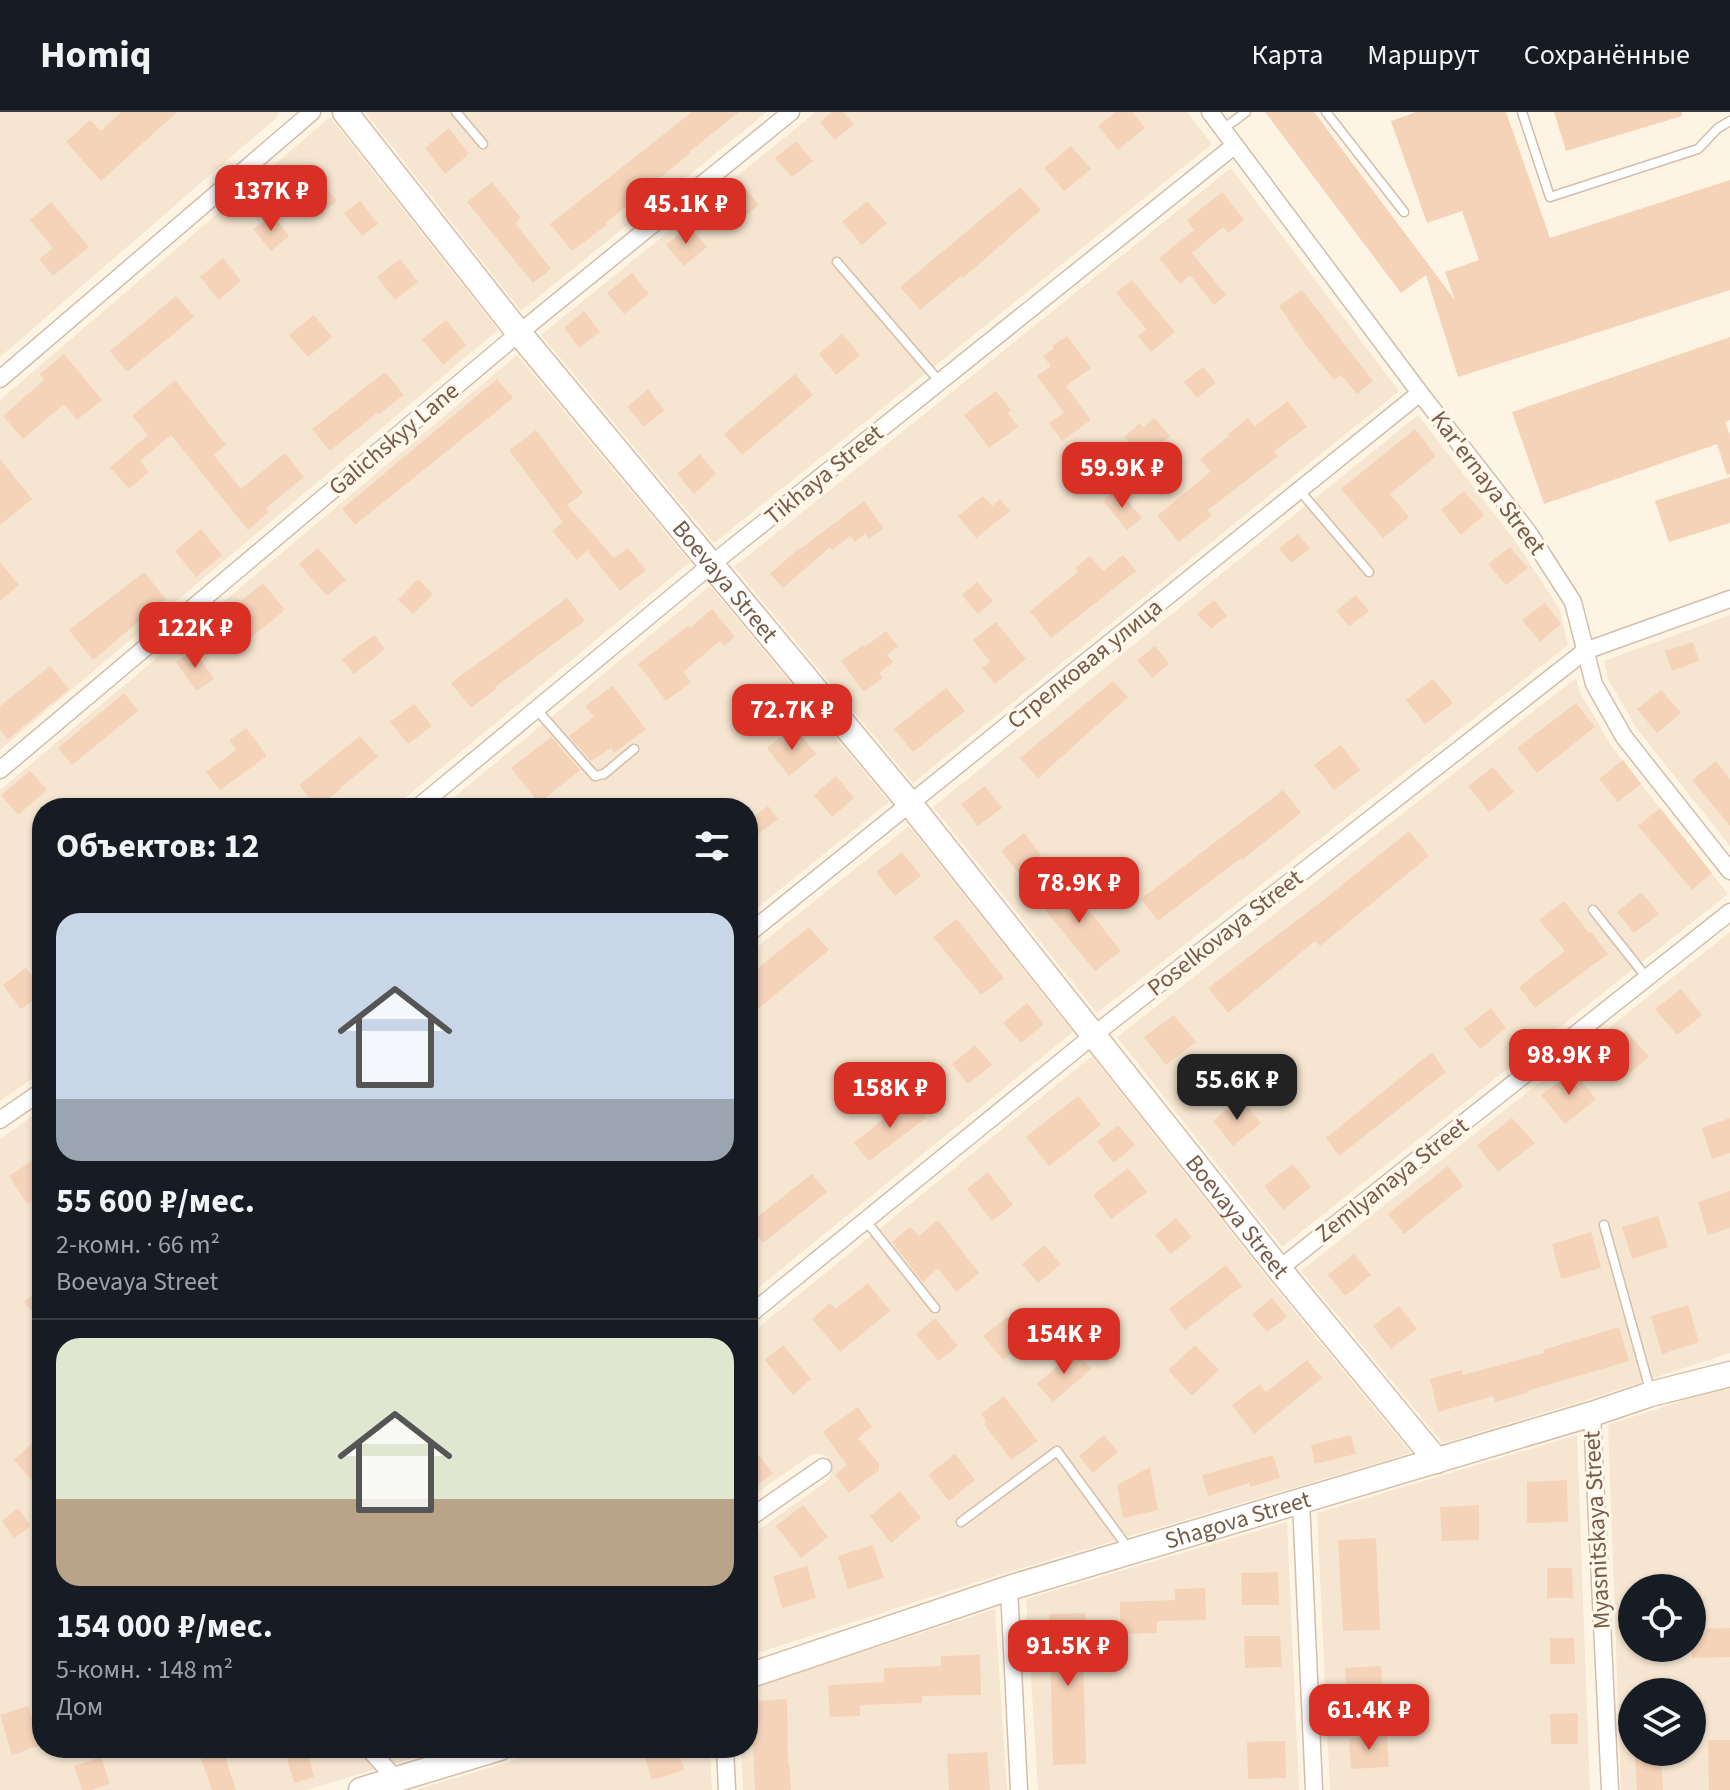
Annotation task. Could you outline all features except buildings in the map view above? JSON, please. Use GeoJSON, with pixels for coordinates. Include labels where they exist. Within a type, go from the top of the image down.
{"type":"FeatureCollection","features":[{"type":"Feature","properties":{"kind":"street"},"geometry":{"type":"LineString","coordinates":[[0,379],[312,112]]}},
{"type":"Feature","properties":{"kind":"street","name":"Boevaya Street"},"geometry":{"type":"LineString","coordinates":[[345,112],[519,333],[911,805],[1279,1269],[1437,1461]]}},
{"type":"Feature","properties":{"kind":"street","name":"Galichskyy Lane"},"geometry":{"type":"LineString","coordinates":[[0,770],[519,333],[791,112]]}},
{"type":"Feature","properties":{"kind":"street","name":"Kar'ernaya Street"},"geometry":{"type":"LineString","coordinates":[[1210,112],[1528,532],[1573,602],[1594,684],[1624,737],[1730,871]]}},
{"type":"Feature","properties":{"kind":"street","name":"Tikhaya Street"},"geometry":{"type":"LineString","coordinates":[[429,798],[712,564],[1234,146]]}},
{"type":"Feature","properties":{"kind":"street","name":"Стрелковая улица"},"geometry":{"type":"LineString","coordinates":[[758,926],[1420,393]]}},
{"type":"Feature","properties":{"kind":"street","name":"Poselkovaya Street"},"geometry":{"type":"LineString","coordinates":[[758,1308],[1095,1034],[1585,651],[1730,599]]}},
{"type":"Feature","properties":{"kind":"street","name":"Zemlyanaya Street"},"geometry":{"type":"LineString","coordinates":[[1279,1269],[1730,912]]}},
{"type":"Feature","properties":{"kind":"street"},"geometry":{"type":"LineString","coordinates":[[0,1120],[32,1098]]}},
{"type":"Feature","properties":{"kind":"street","name":"Shagova Street"},"geometry":{"type":"LineString","coordinates":[[758,1673],[1009,1588],[1651,1394],[1730,1374]]}},
{"type":"Feature","properties":{"kind":"street","name":"Myasnitskaya Street"},"geometry":{"type":"LineString","coordinates":[[1592,1414],[1610,1790]]}},
{"type":"Feature","properties":{"kind":"street"},"geometry":{"type":"LineString","coordinates":[[758,1512],[823,1467]]}},
{"type":"Feature","properties":{"kind":"street"},"geometry":{"type":"LineString","coordinates":[[1301,1501],[1314,1790]]}},
{"type":"Feature","properties":{"kind":"street"},"geometry":{"type":"LineString","coordinates":[[1009,1588],[1019,1790]]}},
{"type":"Feature","properties":{"kind":"street"},"geometry":{"type":"LineString","coordinates":[[377,1758],[396,1779]]}},
{"type":"Feature","properties":{"kind":"street"},"geometry":{"type":"LineString","coordinates":[[361,1790],[466,1758]]}},
{"type":"Feature","properties":{"kind":"street"},"geometry":{"type":"LineString","coordinates":[[725,1758],[727,1790]]}},
{"type":"Feature","properties":{"kind":"lane"},"geometry":{"type":"LineString","coordinates":[[456,112],[483,144]]}},
{"type":"Feature","properties":{"kind":"lane"},"geometry":{"type":"LineString","coordinates":[[1222,130],[1246,112]]}},
{"type":"Feature","properties":{"kind":"lane"},"geometry":{"type":"LineString","coordinates":[[1326,112],[1404,212]]}},
{"type":"Feature","properties":{"kind":"lane"},"geometry":{"type":"LineString","coordinates":[[1522,112],[1550,197],[1698,149],[1718,128],[1730,121]]}},
{"type":"Feature","properties":{"kind":"lane"},"geometry":{"type":"LineString","coordinates":[[837,262],[940,382]]}},
{"type":"Feature","properties":{"kind":"lane"},"geometry":{"type":"LineString","coordinates":[[1300,491],[1369,572]]}},
{"type":"Feature","properties":{"kind":"lane"},"geometry":{"type":"LineString","coordinates":[[537,709],[595,776],[604,774],[634,749]]}},
{"type":"Feature","properties":{"kind":"lane"},"geometry":{"type":"LineString","coordinates":[[1593,910],[1647,978]]}},
{"type":"Feature","properties":{"kind":"lane"},"geometry":{"type":"LineString","coordinates":[[866,1220],[935,1308]]}},
{"type":"Feature","properties":{"kind":"lane"},"geometry":{"type":"LineString","coordinates":[[1604,1225],[1651,1394]]}},
{"type":"Feature","properties":{"kind":"lane"},"geometry":{"type":"LineString","coordinates":[[961,1522],[1057,1451],[1131,1552]]}},
{"type":"Feature","properties":{"kind":"shaded area"},"geometry":{"type":"Polygon","coordinates":[[[0,112],[279,112],[276,118],[0,357],[0,112]]]}},
{"type":"Feature","properties":{"kind":"shaded area"},"geometry":{"type":"Polygon","coordinates":[[[365,112],[767,112],[521,311],[365,112]]]}},
{"type":"Feature","properties":{"kind":"shaded area"},"geometry":{"type":"Polygon","coordinates":[[[816,112],[1187,112],[1212,144],[714,543],[541,335],[816,112]]]}},
{"type":"Feature","properties":{"kind":"shaded area"},"geometry":{"type":"Polygon","coordinates":[[[330,117],[498,330],[0,750],[0,400],[330,117]]]}},
{"type":"Feature","properties":{"kind":"shaded area"},"geometry":{"type":"Polygon","coordinates":[[[1231,168],[1399,391],[913,783],[734,567],[1231,168]]]}},
{"type":"Feature","properties":{"kind":"shaded area"},"geometry":{"type":"Polygon","coordinates":[[[517,355],[690,562],[405,798],[32,798],[32,1079],[0,1101],[0,790],[517,355]]]}},
{"type":"Feature","properties":{"kind":"shaded area"},"geometry":{"type":"Polygon","coordinates":[[[1418,415],[1515,541],[1559,608],[1568,645],[1097,1013],[933,807],[1418,415]]]}},
{"type":"Feature","properties":{"kind":"shaded area"},"geometry":{"type":"Polygon","coordinates":[[[710,586],[889,802],[758,907],[758,798],[453,798],[710,586]]]}},
{"type":"Feature","properties":{"kind":"shaded area"},"geometry":{"type":"Polygon","coordinates":[[[1730,615],[1730,846],[1637,729],[1608,679],[1604,661],[1730,615]]]}},
{"type":"Feature","properties":{"kind":"shaded area"},"geometry":{"type":"Polygon","coordinates":[[[1576,678],[1580,692],[1612,747],[1728,894],[1282,1247],[1117,1037],[1576,678]]]}},
{"type":"Feature","properties":{"kind":"shaded area"},"geometry":{"type":"Polygon","coordinates":[[[909,826],[1073,1032],[758,1288],[758,946],[909,826]]]}},
{"type":"Feature","properties":{"kind":"shaded area"},"geometry":{"type":"Polygon","coordinates":[[[1730,932],[1730,1353],[1443,1443],[1301,1271],[1730,932]]]}},
{"type":"Feature","properties":{"kind":"shaded area"},"geometry":{"type":"Polygon","coordinates":[[[1092,1056],[1267,1278],[1411,1453],[1005,1573],[758,1653],[758,1530],[826,1482],[832,1469],[825,1456],[811,1455],[758,1492],[758,1328],[1092,1056]]]}},
{"type":"Feature","properties":{"kind":"shaded area"},"geometry":{"type":"Polygon","coordinates":[[[32,1116],[32,1758],[413,1758],[306,1790],[0,1790],[0,1139],[32,1116]]]}},
{"type":"Feature","properties":{"kind":"shaded area"},"geometry":{"type":"Polygon","coordinates":[[[1730,1385],[1730,1790],[1621,1790],[1620,1766],[1706,1766],[1706,1678],[1618,1678],[1618,1706],[1608,1425],[1730,1385]]]}},
{"type":"Feature","properties":{"kind":"shaded area"},"geometry":{"type":"Polygon","coordinates":[[[1577,1435],[1590,1790],[1330,1790],[1317,1513],[1577,1435]]]}},
{"type":"Feature","properties":{"kind":"shaded area"},"geometry":{"type":"Polygon","coordinates":[[[1287,1522],[1299,1790],[1038,1790],[1026,1599],[1287,1522]]]}},
{"type":"Feature","properties":{"kind":"shaded area"},"geometry":{"type":"Polygon","coordinates":[[[995,1609],[1007,1790],[743,1790],[741,1758],[758,1758],[758,1686],[995,1609]]]}},
{"type":"Feature","properties":{"kind":"shaded area"},"geometry":{"type":"Polygon","coordinates":[[[522,1758],[710,1758],[712,1790],[415,1790],[522,1758]]]}}]}
